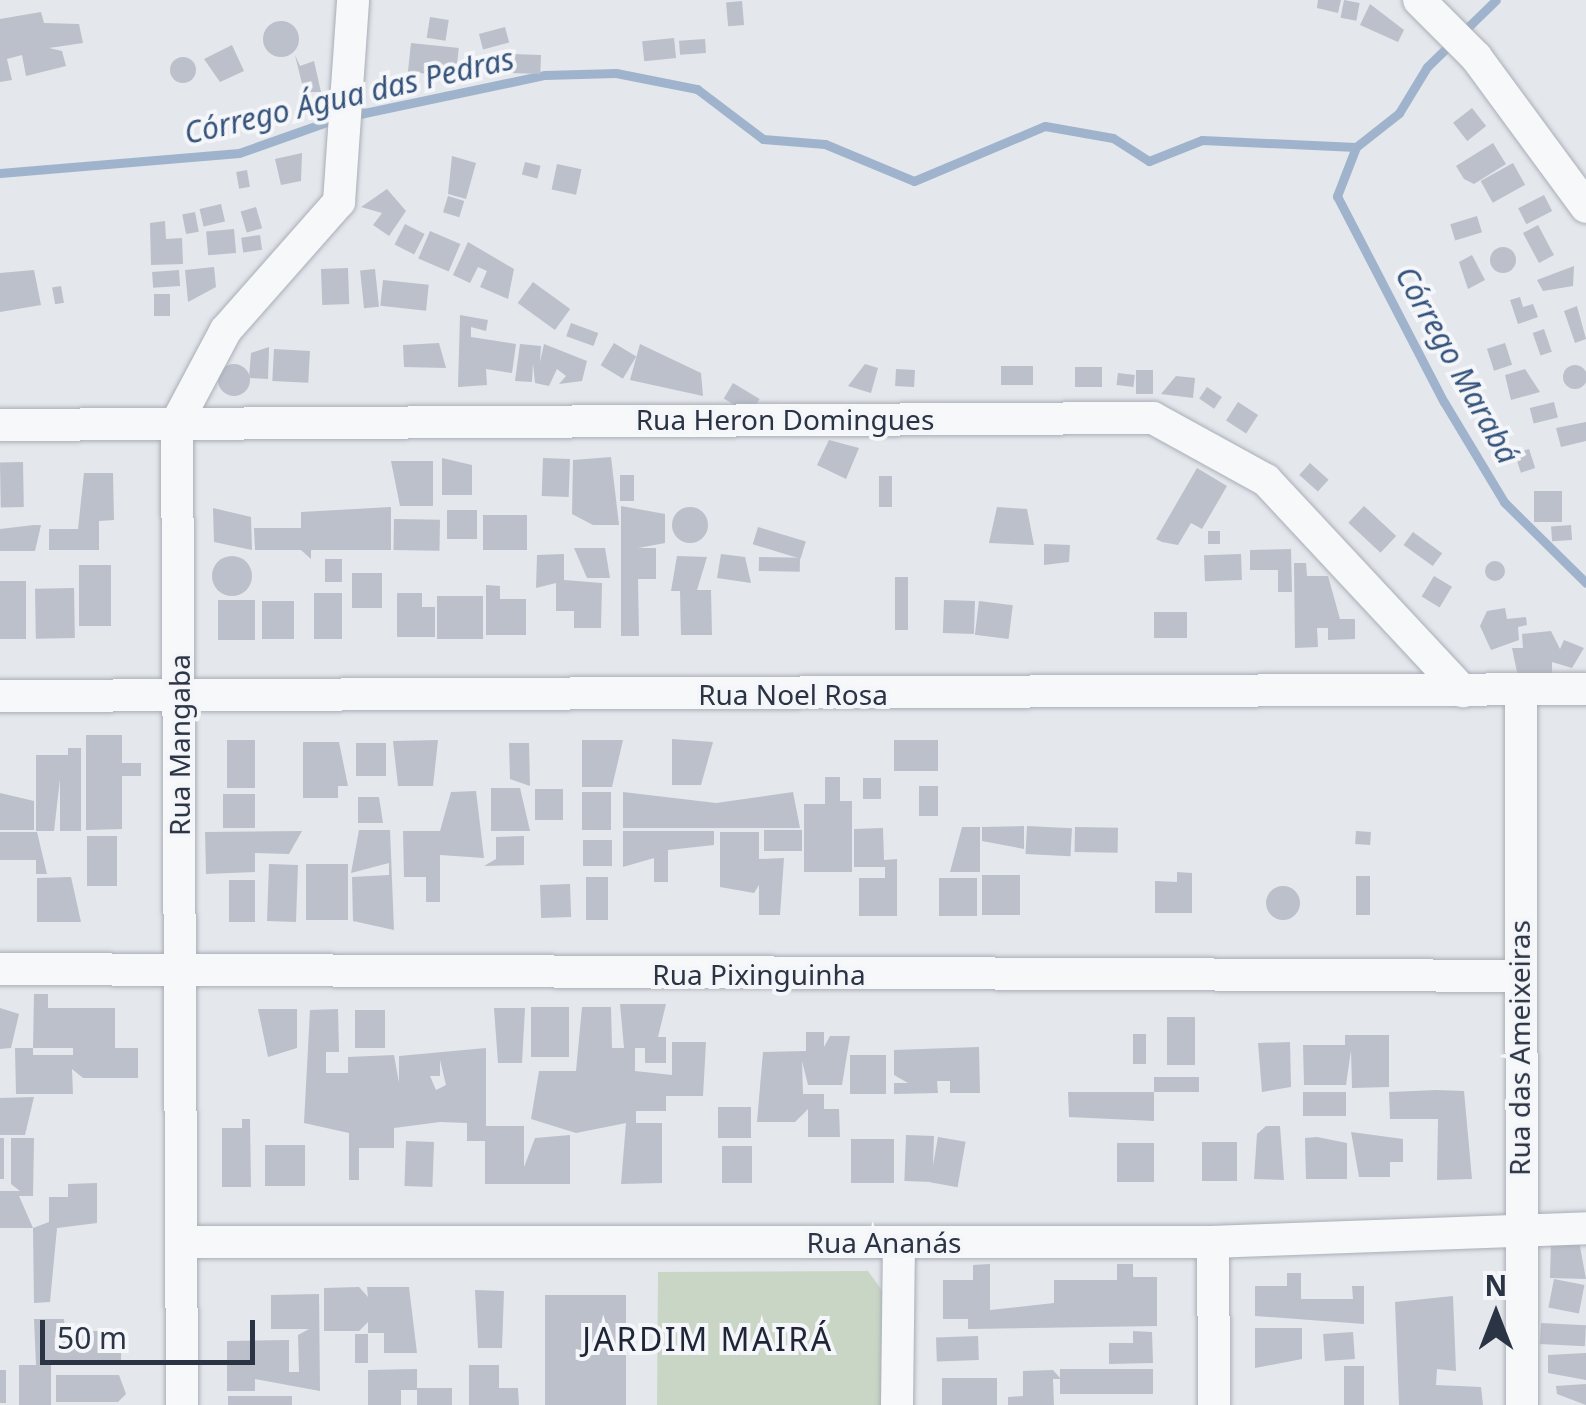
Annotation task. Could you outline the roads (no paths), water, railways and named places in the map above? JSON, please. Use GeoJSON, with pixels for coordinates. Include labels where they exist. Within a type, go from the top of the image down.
{"type":"FeatureCollection","features":[{"type":"Feature","properties":{"kind":"street","name":"Rua Mangaba"},"geometry":{"type":"LineString","coordinates":[[182,1405],[177,422],[226,330],[339,202],[348,126],[353,0]]}},
{"type":"Feature","properties":{"kind":"street"},"geometry":{"type":"LineString","coordinates":[[1428,8],[1476,57],[1586,207]]}},
{"type":"Feature","properties":{"kind":"street","name":"Rua Heron Domingues"},"geometry":{"type":"LineString","coordinates":[[0,425],[1154,418],[1266,480],[1463,691]]}},
{"type":"Feature","properties":{"kind":"street","name":"Rua Noel Rosa"},"geometry":{"type":"LineString","coordinates":[[0,696],[1586,689]]}},
{"type":"Feature","properties":{"kind":"street","name":"Rua das Ameixeiras"},"geometry":{"type":"LineString","coordinates":[[1520,690],[1522,1405]]}},
{"type":"Feature","properties":{"kind":"street","name":"Rua Pixinguinha"},"geometry":{"type":"LineString","coordinates":[[0,969],[180,973],[1518,976]]}},
{"type":"Feature","properties":{"kind":"street","name":"Rua Ananás"},"geometry":{"type":"LineString","coordinates":[[181,1242],[1213,1242],[1586,1228]]}},
{"type":"Feature","properties":{"kind":"street"},"geometry":{"type":"LineString","coordinates":[[897,1405],[899,1242]]}},
{"type":"Feature","properties":{"kind":"street"},"geometry":{"type":"LineString","coordinates":[[1213,1242],[1214,1405]]}},
{"type":"Feature","properties":{"kind":"waterway","name":"Córrego Água das Pedras"},"geometry":{"type":"LineString","coordinates":[[350,116],[545,75],[616,73],[697,89],[763,139],[825,144],[914,181],[1045,126],[1113,138],[1149,161],[1202,140],[1356,147],[1399,113],[1427,67],[1496,0]]}},
{"type":"Feature","properties":{"kind":"waterway","name":"Córrego Água das Pedras"},"geometry":{"type":"LineString","coordinates":[[0,173],[239,153],[335,119]]}},
{"type":"Feature","properties":{"kind":"waterway","name":"Córrego Marabá"},"geometry":{"type":"LineString","coordinates":[[1356,147],[1337,196],[1444,402],[1504,502],[1586,583]]}},
{"type":"Feature","properties":{"kind":"district","name":"JARDIM MAIRÁ"},"geometry":{"type":"Point","coordinates":[708,1339]}}]}
